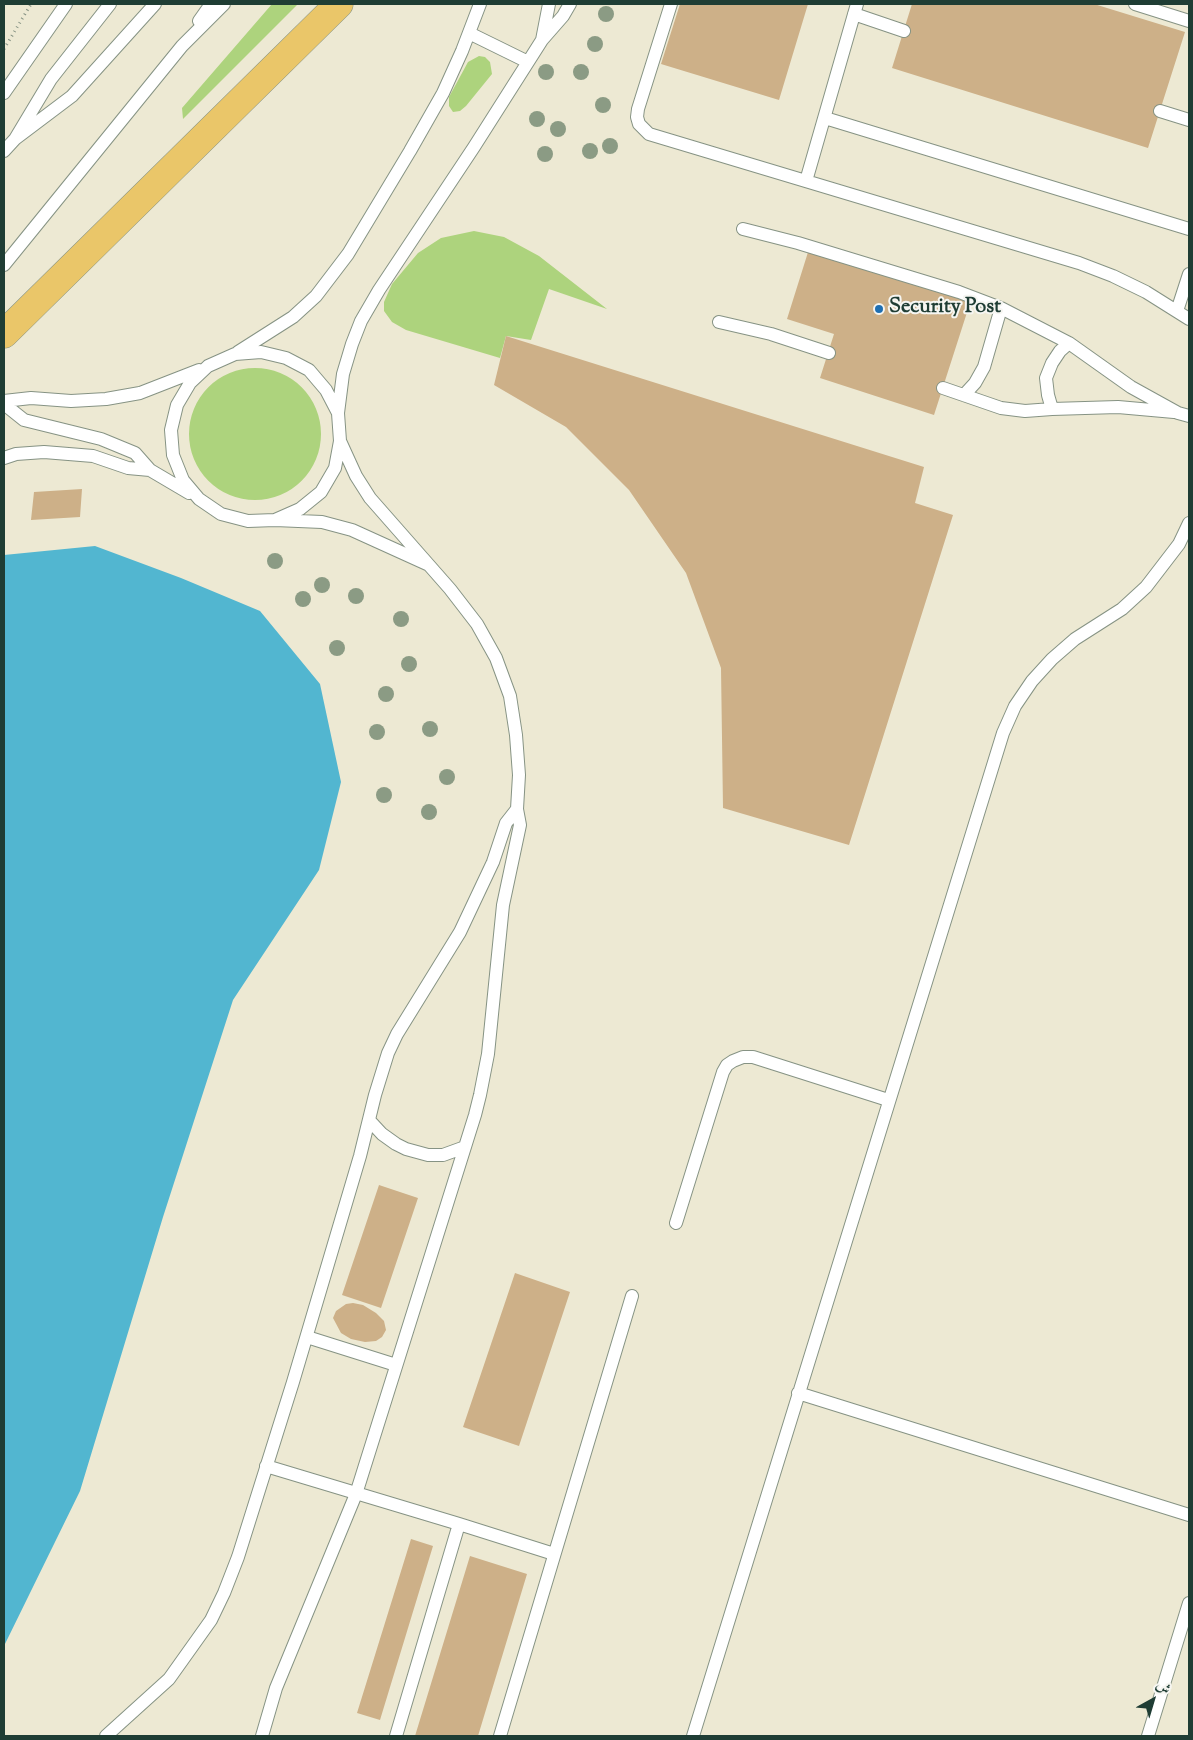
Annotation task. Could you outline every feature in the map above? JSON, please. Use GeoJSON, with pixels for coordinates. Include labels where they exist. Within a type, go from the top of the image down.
{"type":"FeatureCollection","features":[{"type":"Feature","properties":{"kind":"highway"},"geometry":{"type":"LineString","coordinates":[[4,334],[339,4]]}},
{"type":"Feature","properties":{"kind":"lane"},"geometry":{"type":"LineString","coordinates":[[4,93],[66,4]]}},
{"type":"Feature","properties":{"kind":"lane"},"geometry":{"type":"LineString","coordinates":[[4,152],[15,138],[50,79],[110,4]]}},
{"type":"Feature","properties":{"kind":"lane"},"geometry":{"type":"LineString","coordinates":[[15,138],[72,96],[155,4]]}},
{"type":"Feature","properties":{"kind":"lane"},"geometry":{"type":"LineString","coordinates":[[5,263],[182,46],[211,4]]}},
{"type":"Feature","properties":{"kind":"lane"},"geometry":{"type":"LineString","coordinates":[[182,46],[224,4]]}},
{"type":"Feature","properties":{"kind":"lane"},"geometry":{"type":"LineString","coordinates":[[4,403],[31,398],[71,401],[106,399],[140,393],[176,380],[235,354],[293,317],[316,296],[357,239],[452,78],[480,4]]}},
{"type":"Feature","properties":{"kind":"lane"},"geometry":{"type":"LineString","coordinates":[[542,40],[549,4]]}},
{"type":"Feature","properties":{"kind":"lane"},"geometry":{"type":"LineString","coordinates":[[275,520],[300,509],[321,492],[335,468],[340,441],[338,413],[343,374],[361,321],[379,290],[474,148],[542,40],[563,16],[570,4]]}},
{"type":"Feature","properties":{"kind":"lane"},"geometry":{"type":"LineString","coordinates":[[672,4],[638,109],[637,117],[639,124],[649,134],[1079,264],[1113,276],[1146,292],[1189,319]]}},
{"type":"Feature","properties":{"kind":"lane"},"geometry":{"type":"LineString","coordinates":[[1135,4],[1189,21]]}},
{"type":"Feature","properties":{"kind":"lane"},"geometry":{"type":"LineString","coordinates":[[806,181],[856,9],[904,31]]}},
{"type":"Feature","properties":{"kind":"lane"},"geometry":{"type":"LineString","coordinates":[[469,33],[528,62]]}},
{"type":"Feature","properties":{"kind":"lane"},"geometry":{"type":"LineString","coordinates":[[1160,111],[1189,120]]}},
{"type":"Feature","properties":{"kind":"lane"},"geometry":{"type":"LineString","coordinates":[[825,118],[1189,229]]}},
{"type":"Feature","properties":{"kind":"lane"},"geometry":{"type":"LineString","coordinates":[[743,229],[845,257],[959,292],[1001,308],[1070,343],[1131,387],[1184,414]]}},
{"type":"Feature","properties":{"kind":"lane"},"geometry":{"type":"LineString","coordinates":[[1177,311],[1189,274]]}},
{"type":"Feature","properties":{"kind":"lane"},"geometry":{"type":"LineString","coordinates":[[964,395],[975,383],[984,367],[1001,308]]}},
{"type":"Feature","properties":{"kind":"lane"},"geometry":{"type":"LineString","coordinates":[[719,322],[771,334],[829,353]]}},
{"type":"Feature","properties":{"kind":"lane"},"geometry":{"type":"LineString","coordinates":[[1052,408],[1046,378],[1060,351],[1070,343]]}},
{"type":"Feature","properties":{"kind":"lane"},"geometry":{"type":"LineString","coordinates":[[235,354],[261,352],[286,358],[309,370],[326,390],[338,413]]}},
{"type":"Feature","properties":{"kind":"lane"},"geometry":{"type":"LineString","coordinates":[[199,499],[183,480],[179,472],[173,455],[171,430],[177,405],[190,383],[208,366]]}},
{"type":"Feature","properties":{"kind":"lane"},"geometry":{"type":"LineString","coordinates":[[943,388],[1001,408],[1025,411],[1052,408],[1118,407],[1184,414]]}},
{"type":"Feature","properties":{"kind":"lane"},"geometry":{"type":"LineString","coordinates":[[4,403],[24,420],[101,439],[135,453],[150,470],[222,514],[248,521],[322,522],[352,530],[431,566]]}},
{"type":"Feature","properties":{"kind":"lane"},"geometry":{"type":"LineString","coordinates":[[262,1736],[276,1688],[356,1494],[480,1095],[488,1054],[503,905],[520,825],[517,809],[519,775],[516,735],[510,696],[496,658],[477,624],[431,566],[370,498],[356,476],[340,441]]}},
{"type":"Feature","properties":{"kind":"lane"},"geometry":{"type":"LineString","coordinates":[[4,458],[16,454],[44,452],[93,456],[128,468],[150,470]]}},
{"type":"Feature","properties":{"kind":"lane"},"geometry":{"type":"LineString","coordinates":[[693,1736],[888,1100],[1003,734],[1015,706],[1032,681],[1052,659],[1075,639],[1122,609],[1146,587],[1179,544],[1189,523]]}},
{"type":"Feature","properties":{"kind":"lane"},"geometry":{"type":"LineString","coordinates":[[106,1736],[170,1679],[211,1620],[224,1593],[238,1557],[307,1337],[388,1053],[397,1034],[460,932],[494,862],[506,823],[517,809]]}},
{"type":"Feature","properties":{"kind":"lane"},"geometry":{"type":"LineString","coordinates":[[676,1222],[723,1072],[733,1060],[753,1056],[888,1100]]}},
{"type":"Feature","properties":{"kind":"lane"},"geometry":{"type":"LineString","coordinates":[[369,1120],[382,1134],[406,1149],[428,1155],[443,1155],[465,1147]]}},
{"type":"Feature","properties":{"kind":"lane"},"geometry":{"type":"LineString","coordinates":[[500,1736],[632,1296]]}},
{"type":"Feature","properties":{"kind":"lane"},"geometry":{"type":"LineString","coordinates":[[307,1337],[396,1365]]}},
{"type":"Feature","properties":{"kind":"lane"},"geometry":{"type":"LineString","coordinates":[[798,1393],[1189,1515]]}},
{"type":"Feature","properties":{"kind":"lane"},"geometry":{"type":"LineString","coordinates":[[266,1466],[554,1554]]}},
{"type":"Feature","properties":{"kind":"lane"},"geometry":{"type":"LineString","coordinates":[[396,1736],[459,1524]]}},
{"type":"Feature","properties":{"kind":"lane"},"geometry":{"type":"LineString","coordinates":[[1148,1736],[1189,1603]]}},
{"type":"Feature","properties":{"kind":"path"},"geometry":{"type":"LineString","coordinates":[[4,49],[31,4]]}},
{"type":"Feature","properties":{"kind":"green space"},"geometry":{"type":"Polygon","coordinates":[[[272,4],[298,4],[183,119],[182,108],[272,4]]]}},
{"type":"Feature","properties":{"kind":"green space"},"geometry":{"type":"Polygon","coordinates":[[[479,56],[485,57],[490,62],[492,74],[466,106],[460,111],[453,112],[449,106],[449,97],[468,62],[479,56]]]}},
{"type":"Feature","properties":{"kind":"green space"},"geometry":{"type":"Polygon","coordinates":[[[474,231],[504,237],[539,256],[607,309],[549,289],[531,340],[506,336],[500,358],[406,330],[392,322],[384,311],[384,302],[392,284],[418,253],[441,238],[474,231]]]}},
{"type":"Feature","properties":{"kind":"green space"},"geometry":{"type":"Polygon","coordinates":[[[255,368],[268,369],[280,373],[302,387],[316,409],[320,421],[320,447],[316,459],[302,481],[280,495],[268,499],[255,500],[242,499],[230,495],[208,481],[194,459],[190,447],[189,434],[190,421],[194,409],[208,387],[230,373],[242,369],[255,368]]]}},
{"type":"Feature","properties":{"kind":"water"},"geometry":{"type":"Polygon","coordinates":[[[95,546],[181,578],[260,611],[320,684],[341,782],[319,870],[233,1000],[163,1217],[80,1491],[4,1646],[4,555],[95,546]]]}},
{"type":"Feature","properties":{"kind":"building"},"geometry":{"type":"Polygon","coordinates":[[[680,4],[808,4],[779,100],[661,64],[680,4]]]}},
{"type":"Feature","properties":{"kind":"building"},"geometry":{"type":"Polygon","coordinates":[[[912,4],[1094,4],[1185,32],[1148,148],[892,68],[912,4]]]}},
{"type":"Feature","properties":{"kind":"building","name":"Security Post"},"geometry":{"type":"Polygon","coordinates":[[[809,249],[971,300],[934,415],[820,378],[834,334],[787,319],[809,249]]]}},
{"type":"Feature","properties":{"kind":"building"},"geometry":{"type":"Polygon","coordinates":[[[506,336],[924,467],[915,503],[953,515],[849,845],[723,808],[721,668],[686,573],[629,490],[566,427],[494,385],[506,336]]]}},
{"type":"Feature","properties":{"kind":"building"},"geometry":{"type":"Polygon","coordinates":[[[82,489],[80,517],[31,520],[34,492],[82,489]]]}},
{"type":"Feature","properties":{"kind":"building"},"geometry":{"type":"Polygon","coordinates":[[[379,1185],[418,1198],[381,1308],[342,1295],[379,1185]]]}},
{"type":"Feature","properties":{"kind":"building"},"geometry":{"type":"Polygon","coordinates":[[[515,1273],[570,1292],[519,1446],[463,1427],[515,1273]]]}},
{"type":"Feature","properties":{"kind":"building"},"geometry":{"type":"Polygon","coordinates":[[[346,1304],[363,1305],[376,1313],[384,1321],[386,1330],[382,1337],[376,1341],[365,1342],[351,1339],[341,1333],[333,1318],[336,1311],[346,1304]]]}},
{"type":"Feature","properties":{"kind":"building"},"geometry":{"type":"Polygon","coordinates":[[[411,1539],[433,1546],[380,1720],[357,1713],[411,1539]]]}},
{"type":"Feature","properties":{"kind":"building"},"geometry":{"type":"Polygon","coordinates":[[[470,1556],[527,1574],[478,1736],[415,1736],[470,1556]]]}},
{"type":"Feature","properties":{"kind":"place","name":"Security Post"},"geometry":{"type":"Point","coordinates":[879,309]}}]}
